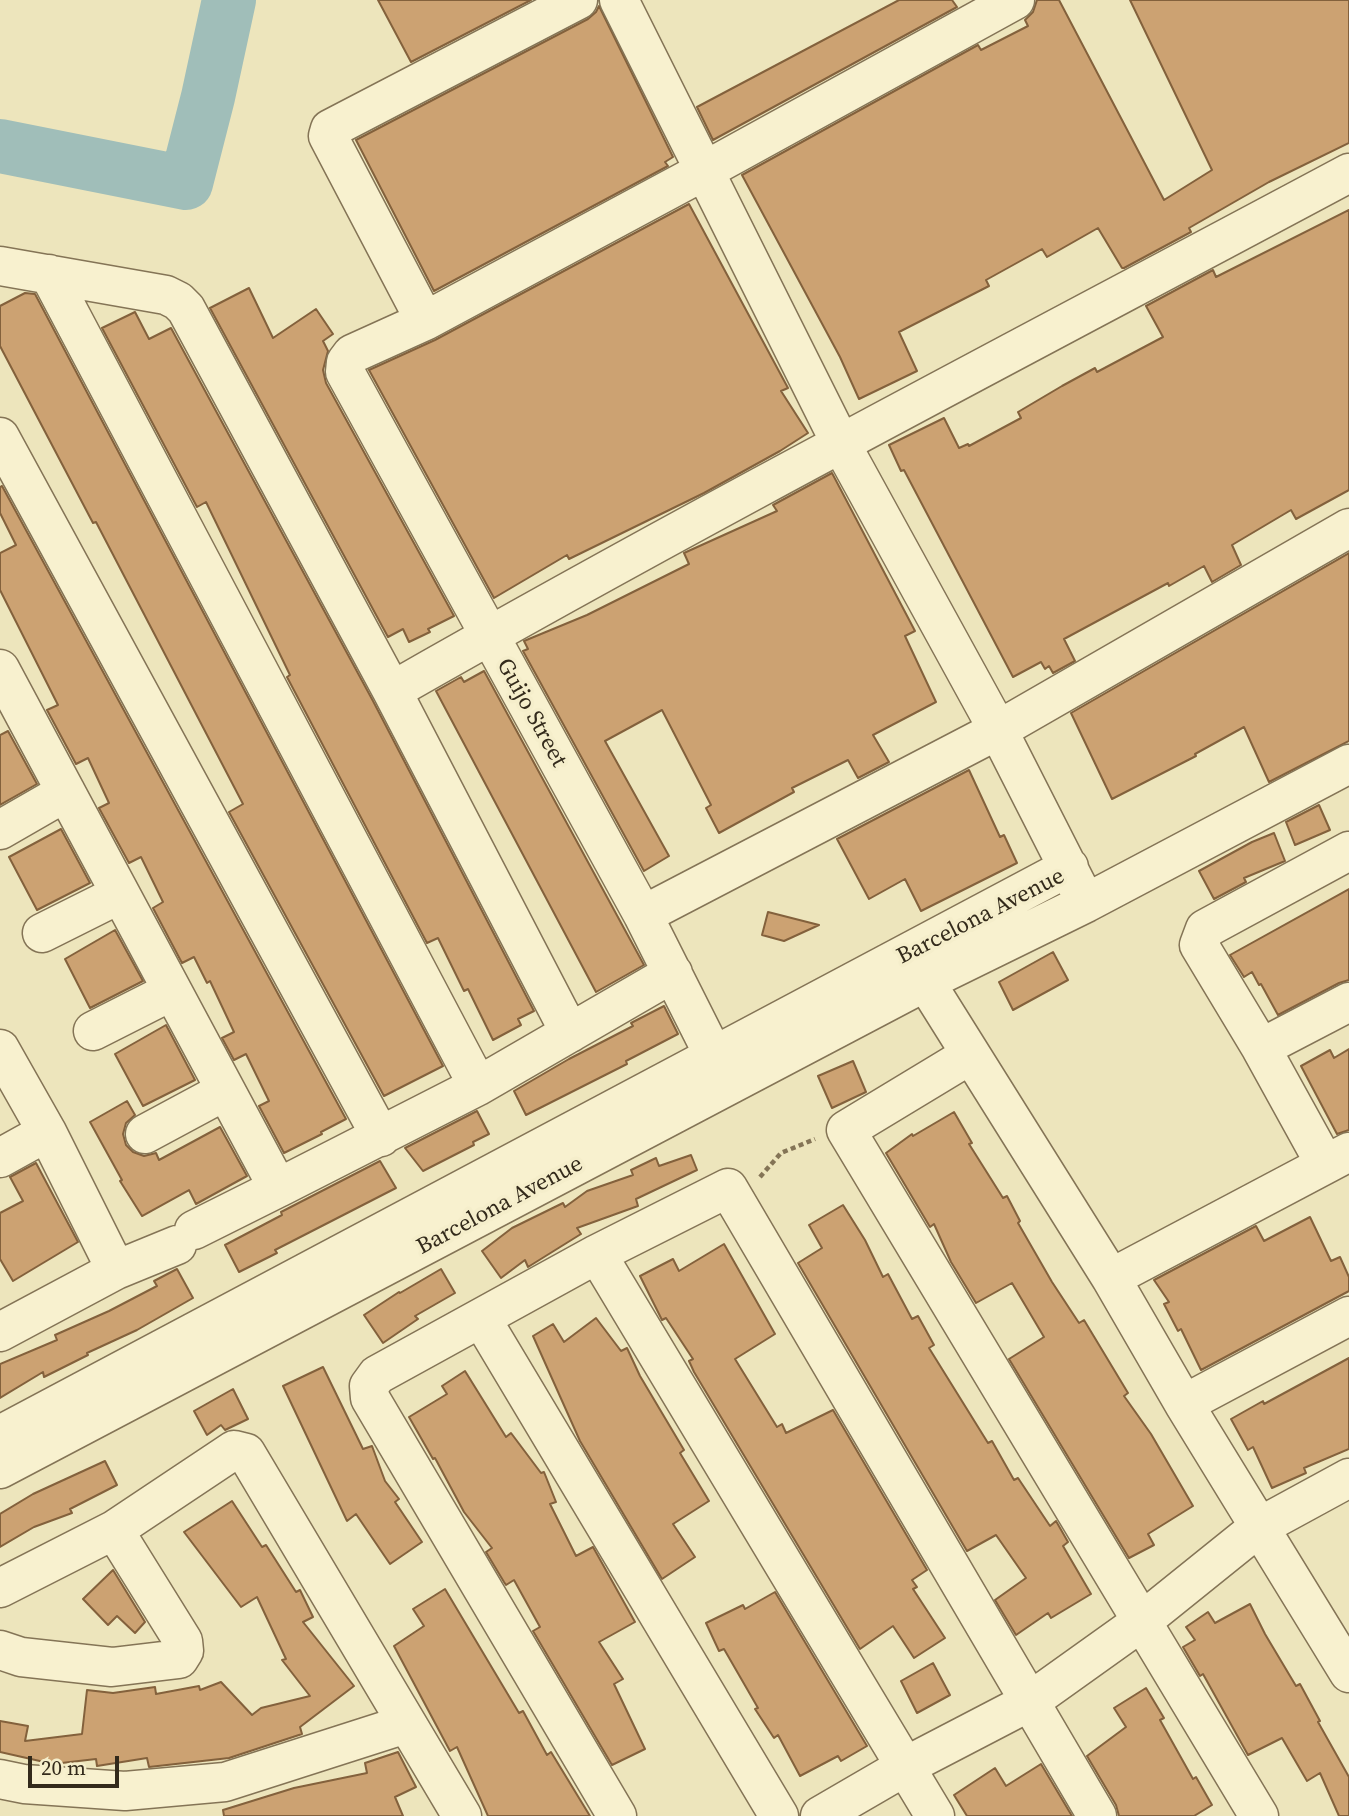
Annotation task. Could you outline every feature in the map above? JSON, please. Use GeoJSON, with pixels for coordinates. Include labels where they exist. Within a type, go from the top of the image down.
{"type":"FeatureCollection","features":[{"type":"Feature","properties":{"kind":"street"},"geometry":{"type":"LineString","coordinates":[[578,0],[330,129],[328,136],[425,321],[1014,0]]}},
{"type":"Feature","properties":{"kind":"street"},"geometry":{"type":"LineString","coordinates":[[619,0],[841,444],[998,730],[1069,867]]}},
{"type":"Feature","properties":{"kind":"street"},"geometry":{"type":"LineString","coordinates":[[392,691],[841,444],[1349,173]]}},
{"type":"Feature","properties":{"kind":"street"},"geometry":{"type":"LineString","coordinates":[[0,266],[166,295],[186,309],[392,691],[570,1033]]}},
{"type":"Feature","properties":{"kind":"street"},"geometry":{"type":"LineString","coordinates":[[49,274],[478,1086]]}},
{"type":"Feature","properties":{"kind":"street","name":"Guijo Street"},"geometry":{"type":"LineString","coordinates":[[425,321],[352,354],[346,362],[345,372],[643,915],[714,1056]]}},
{"type":"Feature","properties":{"kind":"street"},"geometry":{"type":"LineString","coordinates":[[0,437],[381,1137]]}},
{"type":"Feature","properties":{"kind":"street"},"geometry":{"type":"LineString","coordinates":[[643,915],[998,730],[1349,528]]}},
{"type":"Feature","properties":{"kind":"street"},"geometry":{"type":"LineString","coordinates":[[4,687],[66,792],[278,1188]]}},
{"type":"Feature","properties":{"kind":"street"},"geometry":{"type":"LineString","coordinates":[[1086,903],[1349,764]]}},
{"type":"Feature","properties":{"kind":"street"},"geometry":{"type":"LineString","coordinates":[[0,830],[66,792]]}},
{"type":"Feature","properties":{"kind":"street"},"geometry":{"type":"LineString","coordinates":[[1111,1278],[1337,1158],[1261,1048],[1199,945],[1205,929],[1349,851]]}},
{"type":"Feature","properties":{"kind":"street","name":"Barcelona Avenue"},"geometry":{"type":"LineString","coordinates":[[0,1435],[714,1056],[917,968],[1086,903],[1069,867],[917,968],[0,1469]]}},
{"type":"Feature","properties":{"kind":"street"},"geometry":{"type":"LineString","coordinates":[[42,933],[121,894]]}},
{"type":"Feature","properties":{"kind":"street"},"geometry":{"type":"LineString","coordinates":[[917,968],[1111,1278],[1259,1527],[1345,1655]]}},
{"type":"Feature","properties":{"kind":"street"},"geometry":{"type":"LineString","coordinates":[[0,1332],[478,1086],[673,973]]}},
{"type":"Feature","properties":{"kind":"street"},"geometry":{"type":"LineString","coordinates":[[93,1031],[172,991]]}},
{"type":"Feature","properties":{"kind":"street"},"geometry":{"type":"LineString","coordinates":[[1261,1048],[1349,1002]]}},
{"type":"Feature","properties":{"kind":"street"},"geometry":{"type":"LineString","coordinates":[[0,1049],[47,1132],[116,1270]]}},
{"type":"Feature","properties":{"kind":"street"},"geometry":{"type":"LineString","coordinates":[[970,1055],[846,1130],[1259,1816]]}},
{"type":"Feature","properties":{"kind":"street"},"geometry":{"type":"LineString","coordinates":[[145,1134],[225,1091]]}},
{"type":"Feature","properties":{"kind":"street"},"geometry":{"type":"LineString","coordinates":[[0,1158],[47,1132]]}},
{"type":"Feature","properties":{"kind":"street"},"geometry":{"type":"LineString","coordinates":[[617,1816],[370,1398],[369,1386],[377,1375],[597,1254],[728,1188],[1097,1816]]}},
{"type":"Feature","properties":{"kind":"street"},"geometry":{"type":"LineString","coordinates":[[597,1254],[935,1816]]}},
{"type":"Feature","properties":{"kind":"street"},"geometry":{"type":"LineString","coordinates":[[1184,1404],[1349,1316]]}},
{"type":"Feature","properties":{"kind":"street"},"geometry":{"type":"LineString","coordinates":[[481,1318],[779,1816]]}},
{"type":"Feature","properties":{"kind":"street"},"geometry":{"type":"LineString","coordinates":[[0,1588],[114,1530],[234,1450],[246,1453],[462,1816]]}},
{"type":"Feature","properties":{"kind":"street"},"geometry":{"type":"LineString","coordinates":[[820,1816],[906,1766],[1028,1702],[1141,1622],[1259,1527],[1349,1478]]}},
{"type":"Feature","properties":{"kind":"street"},"geometry":{"type":"LineString","coordinates":[[0,1650],[21,1657],[112,1667],[179,1659],[184,1651],[183,1641],[114,1530]]}},
{"type":"Feature","properties":{"kind":"street"},"geometry":{"type":"LineString","coordinates":[[0,1779],[24,1784],[125,1791],[225,1782],[406,1724]]}},
{"type":"Feature","properties":{"kind":"path"},"geometry":{"type":"LineString","coordinates":[[728,1188],[748,1189],[781,1153],[846,1130]]}},
{"type":"Feature","properties":{"kind":"building"},"geometry":{"type":"Polygon","coordinates":[[[378,0],[531,0],[411,62],[378,0]]]}},
{"type":"Feature","properties":{"kind":"building"},"geometry":{"type":"Polygon","coordinates":[[[899,0],[952,0],[957,7],[713,140],[697,107],[899,0]]]}},
{"type":"Feature","properties":{"kind":"building"},"geometry":{"type":"Polygon","coordinates":[[[1037,0],[1059,0],[1164,200],[1212,170],[1130,0],[1349,0],[1349,143],[1269,182],[1189,228],[1191,232],[1124,268],[1098,228],[1047,257],[1042,249],[986,280],[989,286],[899,332],[917,371],[859,399],[840,357],[742,175],[978,45],[981,50],[1028,26],[1025,20],[1033,12],[1037,0]]]}},
{"type":"Feature","properties":{"kind":"building"},"geometry":{"type":"Polygon","coordinates":[[[599,6],[673,157],[665,162],[668,166],[434,291],[356,140],[588,19],[599,6]]]}},
{"type":"Feature","properties":{"kind":"building"},"geometry":{"type":"Polygon","coordinates":[[[689,204],[788,388],[781,391],[808,433],[704,493],[569,559],[567,555],[494,598],[369,370],[435,340],[689,204]]]}},
{"type":"Feature","properties":{"kind":"building"},"geometry":{"type":"Polygon","coordinates":[[[1349,210],[1349,490],[1296,519],[1291,510],[1232,545],[1241,565],[1212,582],[1204,566],[1064,639],[1075,661],[1053,673],[1049,666],[1045,669],[1041,662],[1013,677],[889,445],[944,418],[959,448],[968,444],[969,446],[1021,418],[1018,412],[1062,386],[1095,368],[1097,372],[1163,337],[1146,306],[1213,270],[1216,277],[1349,210]]]}},
{"type":"Feature","properties":{"kind":"building"},"geometry":{"type":"Polygon","coordinates":[[[249,288],[273,338],[316,309],[333,334],[323,341],[328,351],[323,370],[326,383],[454,616],[428,629],[430,632],[409,642],[403,629],[388,637],[210,308],[249,288]]]}},
{"type":"Feature","properties":{"kind":"building"},"geometry":{"type":"Polygon","coordinates":[[[25,293],[35,294],[443,1066],[384,1096],[229,812],[243,804],[96,522],[93,523],[0,346],[0,306],[25,293]]]}},
{"type":"Feature","properties":{"kind":"building"},"geometry":{"type":"Polygon","coordinates":[[[135,312],[149,339],[171,328],[373,701],[534,1011],[518,1019],[521,1025],[493,1040],[468,989],[464,991],[438,938],[427,943],[287,677],[290,675],[206,502],[197,507],[102,328],[135,312]]]}},
{"type":"Feature","properties":{"kind":"building"},"geometry":{"type":"Polygon","coordinates":[[[832,473],[915,631],[905,636],[936,702],[873,735],[889,762],[858,778],[848,760],[792,788],[794,792],[719,833],[706,808],[711,805],[662,710],[605,741],[669,856],[644,871],[523,651],[528,649],[524,641],[587,615],[689,564],[684,553],[777,511],[773,505],[832,473]]]}},
{"type":"Feature","properties":{"kind":"building"},"geometry":{"type":"Polygon","coordinates":[[[2,486],[346,1119],[284,1153],[259,1106],[269,1101],[246,1054],[234,1060],[222,1038],[234,1032],[210,981],[207,983],[194,957],[182,963],[153,908],[163,902],[141,857],[129,863],[99,808],[109,803],[88,758],[76,764],[47,710],[58,705],[0,590],[0,553],[16,545],[0,513],[2,486]]]}},
{"type":"Feature","properties":{"kind":"building"},"geometry":{"type":"Polygon","coordinates":[[[1349,553],[1349,741],[1269,782],[1244,727],[1195,754],[1196,756],[1112,799],[1071,713],[1349,553]]]}},
{"type":"Feature","properties":{"kind":"building"},"geometry":{"type":"Polygon","coordinates":[[[484,671],[644,965],[596,992],[436,691],[461,677],[464,682],[484,671]]]}},
{"type":"Feature","properties":{"kind":"building"},"geometry":{"type":"Polygon","coordinates":[[[8,731],[37,784],[0,805],[0,735],[8,731]]]}},
{"type":"Feature","properties":{"kind":"building"},"geometry":{"type":"Polygon","coordinates":[[[969,770],[1000,837],[1004,835],[1017,863],[921,911],[905,879],[869,899],[837,839],[969,770]]]}},
{"type":"Feature","properties":{"kind":"building"},"geometry":{"type":"Polygon","coordinates":[[[1319,805],[1330,830],[1295,845],[1286,822],[1319,805]]]}},
{"type":"Feature","properties":{"kind":"building"},"geometry":{"type":"Polygon","coordinates":[[[61,829],[90,883],[37,910],[9,857],[61,829]]]}},
{"type":"Feature","properties":{"kind":"building"},"geometry":{"type":"Polygon","coordinates":[[[1274,833],[1285,861],[1244,878],[1246,882],[1214,899],[1199,871],[1274,833]]]}},
{"type":"Feature","properties":{"kind":"building"},"geometry":{"type":"Polygon","coordinates":[[[1349,889],[1349,980],[1278,1015],[1252,972],[1244,977],[1230,955],[1349,889]]]}},
{"type":"Feature","properties":{"kind":"building"},"geometry":{"type":"Polygon","coordinates":[[[768,912],[819,925],[784,941],[762,935],[768,912]]]}},
{"type":"Feature","properties":{"kind":"building"},"geometry":{"type":"Polygon","coordinates":[[[115,930],[143,981],[90,1008],[65,959],[115,930]]]}},
{"type":"Feature","properties":{"kind":"building"},"geometry":{"type":"Polygon","coordinates":[[[1053,952],[1068,980],[1013,1010],[999,982],[1053,952]]]}},
{"type":"Feature","properties":{"kind":"building"},"geometry":{"type":"Polygon","coordinates":[[[664,1006],[678,1034],[626,1061],[627,1064],[526,1115],[514,1091],[633,1026],[631,1023],[664,1006]]]}},
{"type":"Feature","properties":{"kind":"building"},"geometry":{"type":"Polygon","coordinates":[[[166,1025],[195,1080],[143,1106],[115,1054],[166,1025]]]}},
{"type":"Feature","properties":{"kind":"building"},"geometry":{"type":"Polygon","coordinates":[[[1349,1049],[1349,1130],[1337,1134],[1301,1066],[1330,1050],[1334,1058],[1349,1049]]]}},
{"type":"Feature","properties":{"kind":"building"},"geometry":{"type":"Polygon","coordinates":[[[853,1061],[866,1092],[832,1108],[818,1076],[853,1061]]]}},
{"type":"Feature","properties":{"kind":"building"},"geometry":{"type":"Polygon","coordinates":[[[127,1101],[135,1115],[126,1123],[123,1134],[126,1145],[133,1152],[144,1156],[156,1153],[159,1160],[220,1127],[247,1176],[196,1204],[189,1190],[142,1216],[120,1181],[122,1180],[90,1122],[127,1101]]]}},
{"type":"Feature","properties":{"kind":"building"},"geometry":{"type":"Polygon","coordinates":[[[477,1111],[489,1134],[473,1142],[474,1145],[423,1171],[405,1148],[477,1111]]]}},
{"type":"Feature","properties":{"kind":"building"},"geometry":{"type":"Polygon","coordinates":[[[954,1112],[972,1143],[969,1144],[1003,1198],[1007,1196],[1020,1221],[1018,1223],[1052,1282],[1079,1323],[1084,1320],[1128,1393],[1124,1396],[1151,1434],[1193,1506],[1148,1534],[1154,1545],[1129,1558],[1009,1359],[1044,1337],[1012,1283],[976,1303],[951,1262],[934,1224],[930,1227],[886,1153],[912,1134],[913,1136],[954,1112]]]}},
{"type":"Feature","properties":{"kind":"building"},"geometry":{"type":"Polygon","coordinates":[[[691,1155],[697,1170],[636,1199],[638,1206],[577,1228],[581,1234],[528,1267],[525,1260],[501,1278],[482,1251],[512,1228],[563,1203],[565,1207],[587,1191],[633,1175],[631,1170],[656,1158],[659,1166],[691,1155]]]}},
{"type":"Feature","properties":{"kind":"building"},"geometry":{"type":"Polygon","coordinates":[[[380,1161],[396,1188],[275,1250],[277,1253],[239,1272],[225,1245],[282,1215],[281,1212],[380,1161]]]}},
{"type":"Feature","properties":{"kind":"building"},"geometry":{"type":"Polygon","coordinates":[[[36,1163],[78,1242],[13,1281],[0,1259],[0,1213],[23,1201],[10,1177],[36,1163]]]}},
{"type":"Feature","properties":{"kind":"building"},"geometry":{"type":"Polygon","coordinates":[[[843,1205],[865,1240],[883,1277],[888,1274],[912,1319],[918,1316],[934,1345],[929,1348],[988,1443],[992,1441],[1014,1480],[1018,1478],[1050,1526],[1056,1521],[1068,1542],[1063,1546],[1091,1594],[1051,1618],[1048,1613],[1016,1635],[995,1600],[1026,1578],[996,1535],[967,1551],[798,1263],[822,1248],[809,1225],[843,1205]]]}},
{"type":"Feature","properties":{"kind":"building"},"geometry":{"type":"Polygon","coordinates":[[[1310,1217],[1331,1261],[1340,1257],[1349,1277],[1349,1291],[1201,1370],[1181,1329],[1178,1331],[1164,1304],[1169,1302],[1154,1280],[1256,1226],[1264,1241],[1310,1217]]]}},
{"type":"Feature","properties":{"kind":"building"},"geometry":{"type":"Polygon","coordinates":[[[724,1244],[775,1334],[735,1359],[777,1427],[782,1424],[786,1433],[833,1410],[927,1570],[912,1580],[917,1587],[913,1589],[945,1638],[914,1658],[893,1626],[860,1649],[694,1372],[689,1361],[693,1359],[666,1318],[662,1320],[640,1276],[673,1259],[679,1271],[724,1244]]]}},
{"type":"Feature","properties":{"kind":"building"},"geometry":{"type":"Polygon","coordinates":[[[177,1269],[193,1298],[44,1377],[43,1372],[0,1398],[0,1364],[57,1340],[55,1335],[157,1286],[154,1281],[177,1269]]]}},
{"type":"Feature","properties":{"kind":"building"},"geometry":{"type":"Polygon","coordinates":[[[441,1269],[455,1293],[415,1316],[418,1319],[383,1343],[364,1315],[441,1269]]]}},
{"type":"Feature","properties":{"kind":"building"},"geometry":{"type":"Polygon","coordinates":[[[596,1318],[621,1351],[627,1348],[640,1376],[684,1450],[680,1453],[709,1501],[673,1524],[695,1557],[662,1579],[580,1441],[533,1336],[553,1324],[564,1342],[596,1318]]]}},
{"type":"Feature","properties":{"kind":"building"},"geometry":{"type":"Polygon","coordinates":[[[1349,1358],[1349,1449],[1304,1468],[1306,1473],[1272,1488],[1253,1447],[1248,1450],[1231,1419],[1349,1358]]]}},
{"type":"Feature","properties":{"kind":"building"},"geometry":{"type":"Polygon","coordinates":[[[323,1367],[363,1449],[372,1446],[385,1481],[399,1499],[395,1502],[422,1542],[390,1564],[356,1514],[347,1521],[283,1386],[323,1367]]]}},
{"type":"Feature","properties":{"kind":"building"},"geometry":{"type":"Polygon","coordinates":[[[465,1371],[506,1437],[511,1433],[541,1473],[544,1472],[556,1502],[550,1504],[576,1556],[593,1547],[635,1622],[599,1642],[623,1679],[614,1684],[645,1749],[612,1765],[533,1631],[540,1627],[514,1580],[506,1585],[504,1582],[486,1552],[492,1548],[464,1512],[409,1417],[447,1394],[442,1386],[465,1371]]]}},
{"type":"Feature","properties":{"kind":"building"},"geometry":{"type":"Polygon","coordinates":[[[233,1389],[248,1419],[225,1430],[221,1425],[207,1435],[194,1411],[233,1389]]]}},
{"type":"Feature","properties":{"kind":"building"},"geometry":{"type":"Polygon","coordinates":[[[105,1461],[117,1485],[70,1509],[72,1513],[34,1527],[0,1547],[0,1514],[33,1494],[105,1461]]]}},
{"type":"Feature","properties":{"kind":"building"},"geometry":{"type":"Polygon","coordinates":[[[232,1501],[262,1547],[266,1545],[296,1592],[300,1590],[313,1617],[303,1622],[354,1686],[300,1727],[302,1734],[229,1758],[149,1767],[147,1758],[97,1766],[96,1759],[53,1764],[0,1752],[0,1721],[28,1726],[25,1741],[82,1734],[87,1690],[113,1693],[155,1687],[156,1694],[199,1686],[200,1690],[221,1682],[252,1715],[261,1708],[310,1696],[282,1660],[286,1659],[257,1597],[241,1607],[184,1532],[232,1501]]]}},
{"type":"Feature","properties":{"kind":"building"},"geometry":{"type":"Polygon","coordinates":[[[113,1570],[145,1622],[135,1633],[117,1616],[108,1625],[83,1599],[113,1570]]]}},
{"type":"Feature","properties":{"kind":"building"},"geometry":{"type":"Polygon","coordinates":[[[445,1589],[519,1713],[523,1711],[547,1755],[551,1752],[590,1816],[488,1816],[457,1747],[450,1751],[394,1646],[424,1626],[413,1609],[445,1589]]]}},
{"type":"Feature","properties":{"kind":"building"},"geometry":{"type":"Polygon","coordinates":[[[775,1592],[867,1746],[841,1761],[838,1756],[800,1776],[778,1735],[774,1738],[755,1709],[758,1708],[724,1649],[719,1651],[706,1623],[743,1605],[745,1609],[775,1592]]]}},
{"type":"Feature","properties":{"kind":"building"},"geometry":{"type":"Polygon","coordinates":[[[1250,1604],[1296,1686],[1300,1684],[1349,1777],[1349,1816],[1339,1816],[1320,1773],[1307,1781],[1282,1738],[1248,1755],[1203,1674],[1200,1676],[1183,1647],[1195,1640],[1186,1627],[1208,1612],[1215,1623],[1250,1604]]]}},
{"type":"Feature","properties":{"kind":"building"},"geometry":{"type":"Polygon","coordinates":[[[933,1663],[950,1695],[917,1713],[901,1681],[933,1663]]]}},
{"type":"Feature","properties":{"kind":"building"},"geometry":{"type":"Polygon","coordinates":[[[1146,1688],[1164,1718],[1160,1720],[1193,1779],[1196,1777],[1212,1805],[1194,1816],[1119,1816],[1116,1805],[1087,1756],[1126,1727],[1114,1708],[1146,1688]]]}},
{"type":"Feature","properties":{"kind":"building"},"geometry":{"type":"Polygon","coordinates":[[[398,1752],[416,1787],[395,1797],[403,1816],[224,1816],[223,1810],[294,1788],[367,1773],[365,1763],[398,1752]]]}},
{"type":"Feature","properties":{"kind":"building"},"geometry":{"type":"Polygon","coordinates":[[[1041,1764],[1072,1816],[967,1816],[954,1795],[995,1768],[1006,1786],[1041,1764]]]}},
{"type":"Feature","properties":{"kind":"waterway"},"geometry":{"type":"LineString","coordinates":[[0,146],[186,183],[229,0]]}}]}
